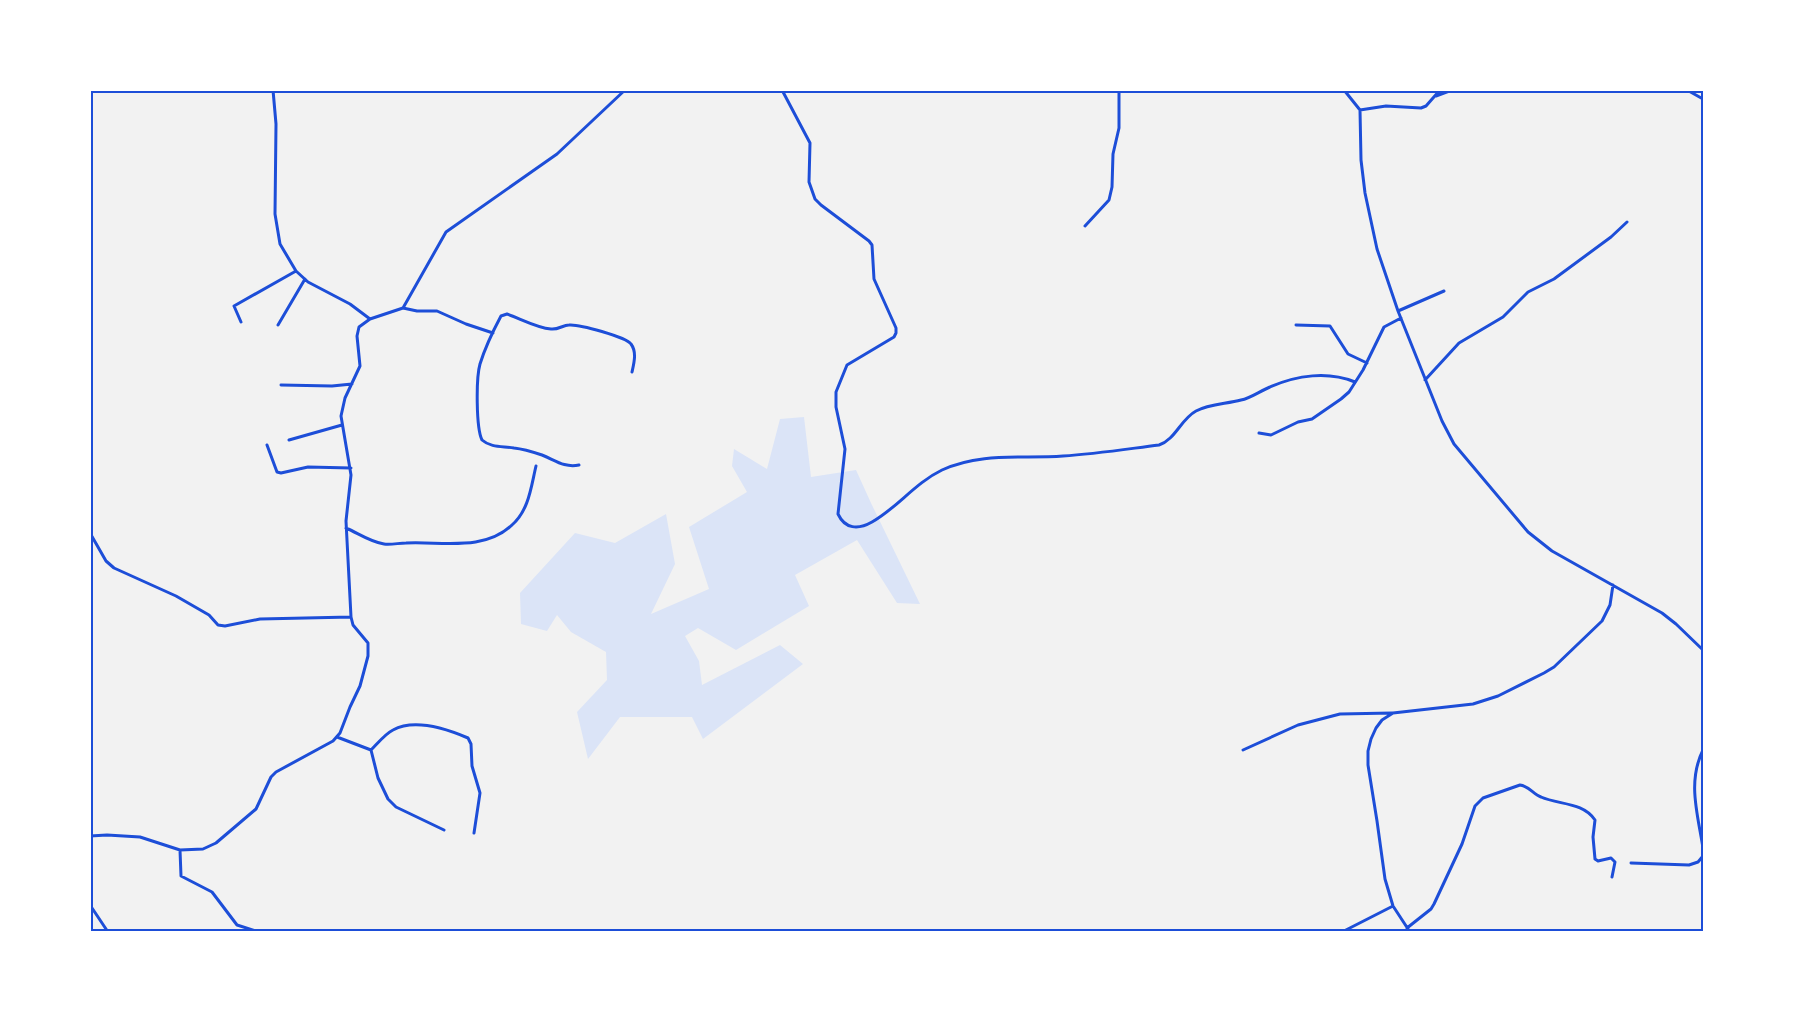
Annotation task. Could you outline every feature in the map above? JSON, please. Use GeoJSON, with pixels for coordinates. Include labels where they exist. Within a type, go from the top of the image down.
{"type":"FeatureCollection","features":[{"type":"Feature","properties":{"kind":"street"},"geometry":{"type":"LineString","coordinates":[[273,90],[276,124],[275,214],[280,244],[296,271],[305,279],[350,304],[370,319]]}},
{"type":"Feature","properties":{"kind":"street"},"geometry":{"type":"LineString","coordinates":[[404,308],[446,232],[556,154],[625,90]]}},
{"type":"Feature","properties":{"kind":"street"},"geometry":{"type":"LineString","coordinates":[[783,90],[810,143],[808,173],[811,191],[821,205],[872,245],[873,279],[896,328],[894,337],[847,364],[836,392],[836,407],[845,449],[838,514],[842,522],[848,526],[855,527],[871,523],[929,477],[951,466],[998,457],[1065,456],[1159,445],[1168,440],[1183,421],[1196,411],[1240,400],[1277,384],[1303,377],[1326,376],[1341,376],[1355,382]]}},
{"type":"Feature","properties":{"kind":"street"},"geometry":{"type":"LineString","coordinates":[[1085,226],[1109,200],[1112,187],[1113,154],[1119,128],[1119,90]]}},
{"type":"Feature","properties":{"kind":"street"},"geometry":{"type":"LineString","coordinates":[[1344,90],[1360,110],[1361,160],[1369,217],[1377,249],[1398,311],[1447,433],[1483,479],[1538,542],[1662,613],[1703,650]]}},
{"type":"Feature","properties":{"kind":"street"},"geometry":{"type":"LineString","coordinates":[[1360,110],[1386,106],[1421,108],[1440,90]]}},
{"type":"Feature","properties":{"kind":"street"},"geometry":{"type":"LineString","coordinates":[[1434,96],[1452,90]]}},
{"type":"Feature","properties":{"kind":"street"},"geometry":{"type":"LineString","coordinates":[[1687,90],[1703,99]]}},
{"type":"Feature","properties":{"kind":"street"},"geometry":{"type":"LineString","coordinates":[[1425,380],[1459,343],[1503,316],[1528,292],[1554,279],[1611,237],[1627,222]]}},
{"type":"Feature","properties":{"kind":"street"},"geometry":{"type":"LineString","coordinates":[[242,322],[234,306],[296,271]]}},
{"type":"Feature","properties":{"kind":"street"},"geometry":{"type":"LineString","coordinates":[[278,325],[305,279]]}},
{"type":"Feature","properties":{"kind":"street"},"geometry":{"type":"LineString","coordinates":[[1398,311],[1444,291]]}},
{"type":"Feature","properties":{"kind":"street"},"geometry":{"type":"LineString","coordinates":[[90,836],[148,838],[180,850],[203,849],[216,843],[256,809],[271,777],[337,737],[360,686],[368,656],[368,643],[353,625],[351,617],[346,528],[351,468],[342,425],[342,406],[360,366],[357,331],[365,321],[404,308],[437,311],[493,333]]}},
{"type":"Feature","properties":{"kind":"street"},"geometry":{"type":"LineString","coordinates":[[579,465],[559,464],[543,456],[515,448],[492,445],[482,440],[478,427],[479,369],[501,316],[504,314],[549,329],[570,325],[622,338],[632,344],[635,356],[632,372]]}},
{"type":"Feature","properties":{"kind":"street"},"geometry":{"type":"LineString","coordinates":[[1259,434],[1271,435],[1298,422],[1312,419],[1341,399],[1367,363],[1384,327],[1401,318]]}},
{"type":"Feature","properties":{"kind":"street"},"geometry":{"type":"LineString","coordinates":[[1296,325],[1330,326],[1348,354],[1367,363]]}},
{"type":"Feature","properties":{"kind":"street"},"geometry":{"type":"LineString","coordinates":[[281,385],[352,384]]}},
{"type":"Feature","properties":{"kind":"street"},"geometry":{"type":"LineString","coordinates":[[289,440],[342,425]]}},
{"type":"Feature","properties":{"kind":"street"},"geometry":{"type":"LineString","coordinates":[[267,445],[278,472],[281,473],[310,467],[351,468]]}},
{"type":"Feature","properties":{"kind":"street"},"geometry":{"type":"LineString","coordinates":[[346,528],[385,545],[407,542],[470,543],[494,536],[513,525],[527,504],[536,466]]}},
{"type":"Feature","properties":{"kind":"street"},"geometry":{"type":"LineString","coordinates":[[90,533],[106,561],[114,568],[176,596],[209,615],[218,625],[225,626],[260,619],[351,617]]}},
{"type":"Feature","properties":{"kind":"street"},"geometry":{"type":"LineString","coordinates":[[1243,750],[1298,725],[1340,714],[1393,713],[1473,704],[1498,696],[1554,667],[1602,621],[1610,605],[1613,585]]}},
{"type":"Feature","properties":{"kind":"street"},"geometry":{"type":"LineString","coordinates":[[1393,713],[1382,720],[1373,733],[1368,751],[1368,765],[1385,879],[1394,906],[1410,932]]}},
{"type":"Feature","properties":{"kind":"street"},"geometry":{"type":"LineString","coordinates":[[371,750],[394,730],[414,725],[437,726],[468,738],[471,744],[472,766],[480,793],[474,833]]}},
{"type":"Feature","properties":{"kind":"street"},"geometry":{"type":"LineString","coordinates":[[337,737],[371,750]]}},
{"type":"Feature","properties":{"kind":"street"},"geometry":{"type":"LineString","coordinates":[[371,750],[378,778],[388,799],[396,807],[444,830]]}},
{"type":"Feature","properties":{"kind":"street"},"geometry":{"type":"LineString","coordinates":[[1703,750],[1695,782],[1694,799],[1703,848]]}},
{"type":"Feature","properties":{"kind":"street"},"geometry":{"type":"LineString","coordinates":[[1407,928],[1434,904],[1462,844],[1475,806],[1483,798],[1520,785],[1543,798],[1591,813],[1595,819],[1593,837],[1595,859],[1598,861],[1611,858],[1614,862],[1611,877]]}},
{"type":"Feature","properties":{"kind":"street"},"geometry":{"type":"LineString","coordinates":[[180,850],[182,876],[212,892],[237,925],[259,932]]}},
{"type":"Feature","properties":{"kind":"street"},"geometry":{"type":"LineString","coordinates":[[1631,863],[1689,866],[1698,862],[1703,856]]}},
{"type":"Feature","properties":{"kind":"street"},"geometry":{"type":"LineString","coordinates":[[90,905],[108,932]]}},
{"type":"Feature","properties":{"kind":"street"},"geometry":{"type":"LineString","coordinates":[[1342,932],[1394,906]]}},
{"type":"Feature","properties":{"kind":"shaded area"},"geometry":{"type":"Polygon","coordinates":[[[804,417],[811,477],[856,470],[920,604],[897,603],[857,540],[795,575],[809,606],[736,650],[698,628],[685,636],[699,661],[702,685],[780,645],[803,664],[703,739],[692,717],[620,717],[588,759],[577,712],[607,680],[606,652],[571,632],[557,615],[547,631],[521,624],[520,593],[575,533],[615,543],[666,514],[675,564],[651,614],[709,589],[689,527],[747,492],[732,466],[734,449],[767,469],[780,419],[804,417]]]}}]}
